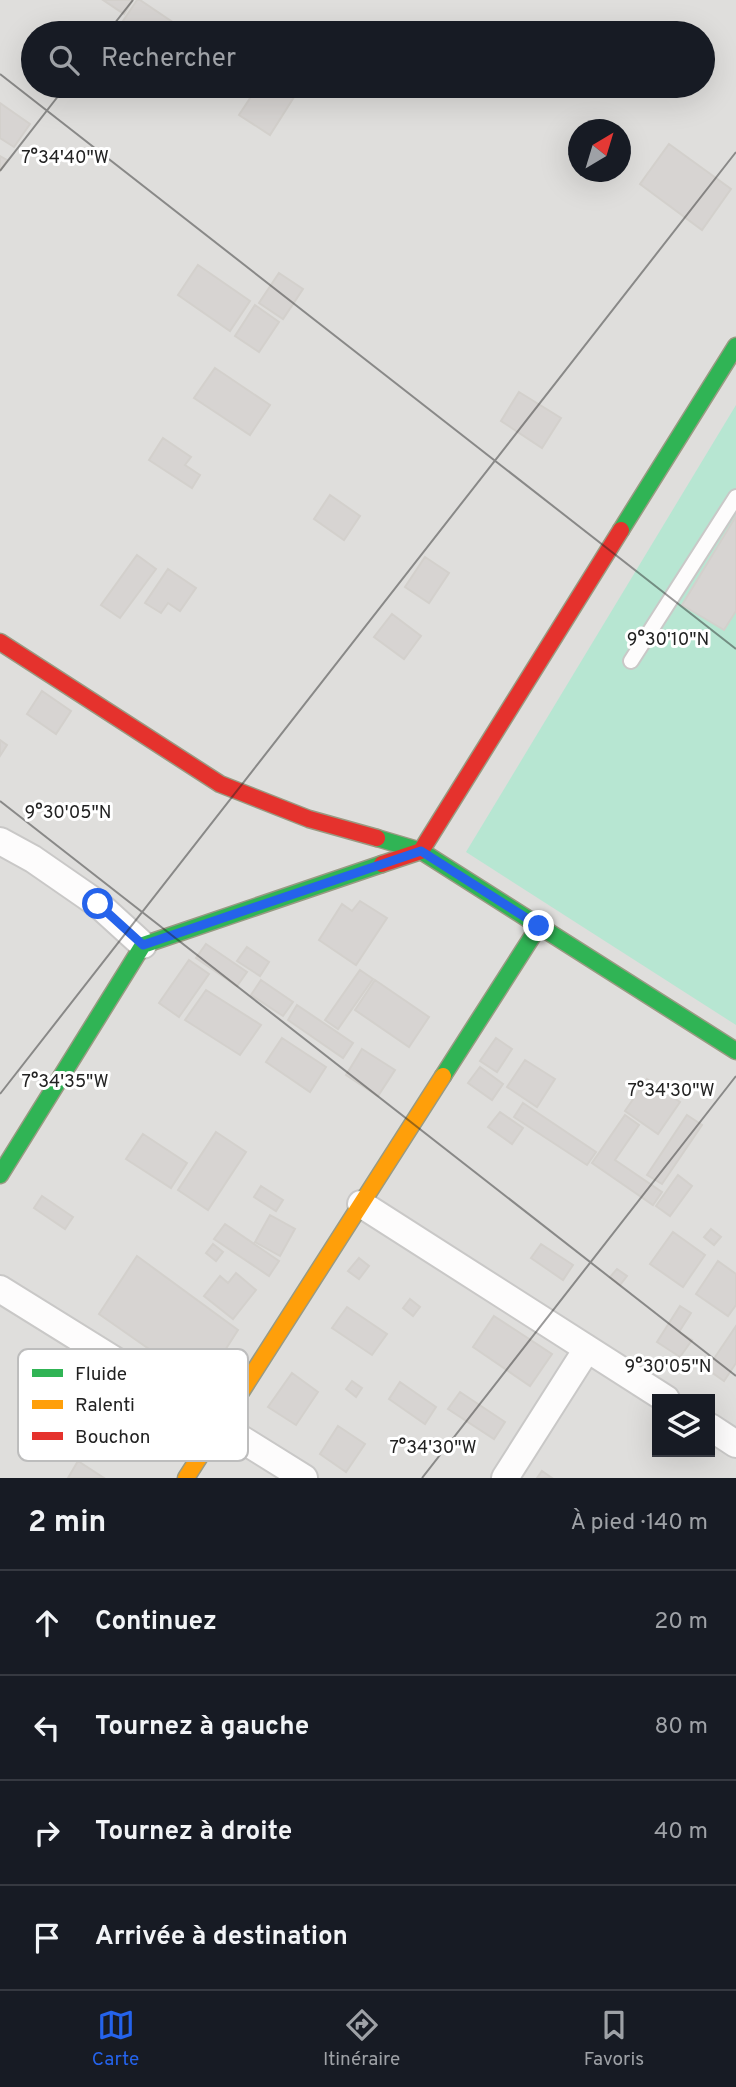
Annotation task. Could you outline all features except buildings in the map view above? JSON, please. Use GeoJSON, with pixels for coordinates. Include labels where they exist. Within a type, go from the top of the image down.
{"type":"FeatureCollection","features":[{"type":"Feature","properties":{"kind":"street"},"geometry":{"type":"LineString","coordinates":[[0,1175],[143,945],[421,851],[736,346]]}},
{"type":"Feature","properties":{"kind":"street"},"geometry":{"type":"LineString","coordinates":[[0,642],[220,784],[309,819],[421,851],[736,1051]]}},
{"type":"Feature","properties":{"kind":"street"},"geometry":{"type":"LineString","coordinates":[[0,841],[33,859],[98,904],[143,945]]}},
{"type":"Feature","properties":{"kind":"street"},"geometry":{"type":"LineString","coordinates":[[248,1382],[539,926]]}},
{"type":"Feature","properties":{"kind":"street"},"geometry":{"type":"LineString","coordinates":[[361,1204],[658,1394]]}},
{"type":"Feature","properties":{"kind":"street"},"geometry":{"type":"LineString","coordinates":[[0,1289],[96,1349]]}},
{"type":"Feature","properties":{"kind":"street"},"geometry":{"type":"LineString","coordinates":[[505,1478],[587,1349]]}},
{"type":"Feature","properties":{"kind":"street"},"geometry":{"type":"LineString","coordinates":[[715,1430],[736,1444]]}},
{"type":"Feature","properties":{"kind":"street"},"geometry":{"type":"LineString","coordinates":[[248,1443],[304,1478]]}},
{"type":"Feature","properties":{"kind":"street"},"geometry":{"type":"LineString","coordinates":[[186,1478],[197,1461]]}},
{"type":"Feature","properties":{"kind":"lane"},"geometry":{"type":"LineString","coordinates":[[631,661],[736,497]]}},
{"type":"Feature","properties":{"kind":"shaded area"},"geometry":{"type":"Polygon","coordinates":[[[0,0],[736,0],[736,1478],[0,1478],[0,0]]]}},
{"type":"Feature","properties":{"kind":"green space"},"geometry":{"type":"Polygon","coordinates":[[[736,405],[736,1025],[466,852],[736,405]]]}},
{"type":"Feature","properties":{"kind":"traffic: fast"},"geometry":{"type":"LineString","coordinates":[[621,530],[736,346]]}},
{"type":"Feature","properties":{"kind":"traffic: fast"},"geometry":{"type":"LineString","coordinates":[[377,838],[421,851],[736,1051]]}},
{"type":"Feature","properties":{"kind":"traffic: fast"},"geometry":{"type":"LineString","coordinates":[[0,1175],[143,945],[382,864]]}},
{"type":"Feature","properties":{"kind":"traffic: fast"},"geometry":{"type":"LineString","coordinates":[[443,1076],[539,926]]}},
{"type":"Feature","properties":{"kind":"traffic: slow"},"geometry":{"type":"LineString","coordinates":[[248,1381],[443,1076]]}},
{"type":"Feature","properties":{"kind":"traffic: slow"},"geometry":{"type":"LineString","coordinates":[[186,1478],[197,1461]]}},
{"type":"Feature","properties":{"kind":"traffic: jam"},"geometry":{"type":"LineString","coordinates":[[382,864],[421,851],[621,530]]}},
{"type":"Feature","properties":{"kind":"traffic: jam"},"geometry":{"type":"LineString","coordinates":[[0,642],[220,784],[309,819],[377,838]]}},
{"type":"Feature","properties":{"kind":"route"},"geometry":{"type":"LineString","coordinates":[[98,904],[143,945],[421,851],[539,926]]}}]}
